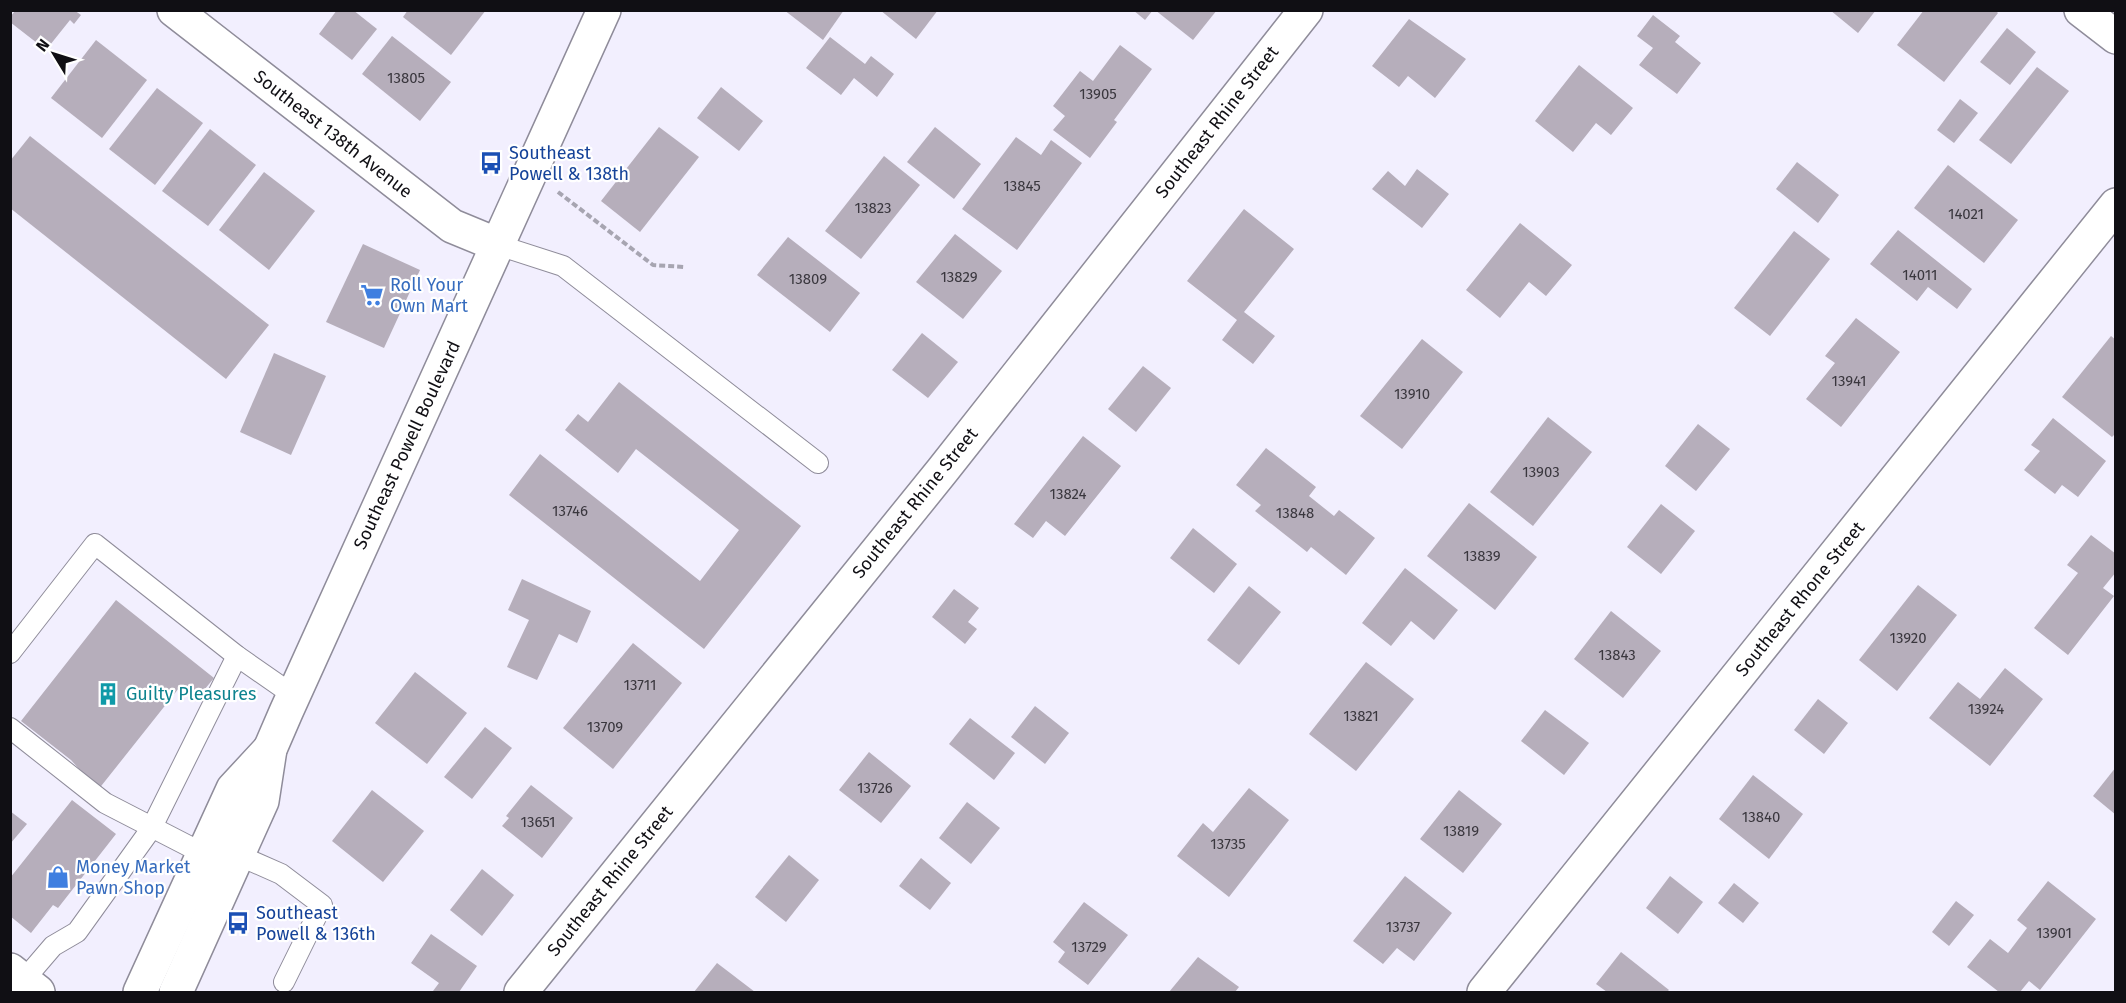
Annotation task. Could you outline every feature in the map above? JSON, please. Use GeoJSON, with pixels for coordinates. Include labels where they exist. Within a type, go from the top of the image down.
{"type":"FeatureCollection","features":[{"type":"Feature","properties":{"kind":"street","name":"Southeast 138th Avenue"},"geometry":{"type":"LineString","coordinates":[[174,10],[452,226],[498,245]]}},
{"type":"Feature","properties":{"kind":"street","name":"Southeast Powell Boulevard"},"geometry":{"type":"LineString","coordinates":[[176,993],[262,801],[270,749],[293,695],[532,173],[604,10]]}},
{"type":"Feature","properties":{"kind":"street","name":"Southeast Rhine Street"},"geometry":{"type":"LineString","coordinates":[[521,993],[942,471],[1306,10]]}},
{"type":"Feature","properties":{"kind":"street"},"geometry":{"type":"LineString","coordinates":[[2081,10],[2115,37]]}},
{"type":"Feature","properties":{"kind":"street","name":"Southeast Rhone Street"},"geometry":{"type":"LineString","coordinates":[[1484,993],[2115,205]]}},
{"type":"Feature","properties":{"kind":"street","name":"Southeast Powell Boulevard"},"geometry":{"type":"LineString","coordinates":[[140,993],[233,789],[270,749]]}},
{"type":"Feature","properties":{"kind":"lane"},"geometry":{"type":"LineString","coordinates":[[498,245],[563,266],[818,463]]}},
{"type":"Feature","properties":{"kind":"lane"},"geometry":{"type":"LineString","coordinates":[[10,653],[95,544],[237,656],[293,695]]}},
{"type":"Feature","properties":{"kind":"lane"},"geometry":{"type":"LineString","coordinates":[[24,981],[53,946],[77,932],[151,829],[237,656]]}},
{"type":"Feature","properties":{"kind":"lane"},"geometry":{"type":"LineString","coordinates":[[10,728],[105,803],[151,829],[204,854]]}},
{"type":"Feature","properties":{"kind":"lane"},"geometry":{"type":"LineString","coordinates":[[238,855],[281,874],[322,905],[284,982]]}},
{"type":"Feature","properties":{"kind":"path"},"geometry":{"type":"LineString","coordinates":[[532,173],[653,265],[686,267]]}},
{"type":"Feature","properties":{"kind":"building"},"geometry":{"type":"Polygon","coordinates":[[[16,10],[74,10],[81,15],[74,24],[70,20],[46,50],[10,22],[10,17],[16,10]]]}},
{"type":"Feature","properties":{"kind":"building"},"geometry":{"type":"Polygon","coordinates":[[[337,10],[353,10],[377,29],[352,60],[319,34],[337,10]]]}},
{"type":"Feature","properties":{"kind":"building"},"geometry":{"type":"Polygon","coordinates":[[[408,10],[486,10],[451,55],[403,17],[408,10]]]}},
{"type":"Feature","properties":{"kind":"building"},"geometry":{"type":"Polygon","coordinates":[[[784,10],[844,10],[823,40],[784,10]]]}},
{"type":"Feature","properties":{"kind":"building"},"geometry":{"type":"Polygon","coordinates":[[[880,10],[938,10],[916,39],[880,10]]]}},
{"type":"Feature","properties":{"kind":"building"},"geometry":{"type":"Polygon","coordinates":[[[1133,10],[1153,10],[1145,20],[1133,10]]]}},
{"type":"Feature","properties":{"kind":"building"},"geometry":{"type":"Polygon","coordinates":[[[1155,10],[1217,10],[1193,40],[1155,10]]]}},
{"type":"Feature","properties":{"kind":"building"},"geometry":{"type":"Polygon","coordinates":[[[1830,10],[1876,10],[1858,33],[1830,10]]]}},
{"type":"Feature","properties":{"kind":"building"},"geometry":{"type":"Polygon","coordinates":[[[1924,10],[1995,10],[1998,13],[1944,82],[1897,45],[1924,10]]]}},
{"type":"Feature","properties":{"kind":"building"},"geometry":{"type":"Polygon","coordinates":[[[1653,15],[1680,36],[1675,42],[1701,63],[1677,94],[1639,65],[1653,48],[1637,36],[1653,15]]]}},
{"type":"Feature","properties":{"kind":"building"},"geometry":{"type":"Polygon","coordinates":[[[1409,19],[1466,59],[1435,98],[1408,76],[1399,87],[1372,66],[1409,19]]]}},
{"type":"Feature","properties":{"kind":"building"},"geometry":{"type":"Polygon","coordinates":[[[2007,28],[2036,52],[2010,85],[1980,62],[2007,28]]]}},
{"type":"Feature","properties":{"kind":"building"},"geometry":{"type":"Polygon","coordinates":[[[392,36],[451,82],[420,121],[362,74],[392,36]]]}},
{"type":"Feature","properties":{"kind":"building"},"geometry":{"type":"Polygon","coordinates":[[[830,37],[865,64],[871,56],[894,74],[877,97],[854,78],[841,95],[806,68],[830,37]]]}},
{"type":"Feature","properties":{"kind":"building"},"geometry":{"type":"Polygon","coordinates":[[[96,40],[147,80],[102,138],[51,98],[96,40]]]}},
{"type":"Feature","properties":{"kind":"building"},"geometry":{"type":"Polygon","coordinates":[[[1120,45],[1152,69],[1114,120],[1117,122],[1090,158],[1053,130],[1065,116],[1053,106],[1080,71],[1093,81],[1120,45]]]}},
{"type":"Feature","properties":{"kind":"building"},"geometry":{"type":"Polygon","coordinates":[[[1579,65],[1633,108],[1611,135],[1596,123],[1573,152],[1535,121],[1579,65]]]}},
{"type":"Feature","properties":{"kind":"building"},"geometry":{"type":"Polygon","coordinates":[[[2037,67],[2069,91],[2011,164],[1979,140],[2037,67]]]}},
{"type":"Feature","properties":{"kind":"building"},"geometry":{"type":"Polygon","coordinates":[[[721,87],[763,121],[739,151],[697,118],[721,87]]]}},
{"type":"Feature","properties":{"kind":"building"},"geometry":{"type":"Polygon","coordinates":[[[157,88],[203,123],[155,185],[109,149],[157,88]]]}},
{"type":"Feature","properties":{"kind":"building"},"geometry":{"type":"Polygon","coordinates":[[[1960,99],[1978,113],[1954,143],[1937,130],[1960,99]]]}},
{"type":"Feature","properties":{"kind":"building"},"geometry":{"type":"Polygon","coordinates":[[[659,127],[699,157],[640,232],[601,201],[659,127]]]}},
{"type":"Feature","properties":{"kind":"building"},"geometry":{"type":"Polygon","coordinates":[[[935,127],[981,164],[954,199],[907,162],[935,127]]]}},
{"type":"Feature","properties":{"kind":"building"},"geometry":{"type":"Polygon","coordinates":[[[210,129],[256,165],[208,226],[162,191],[210,129]]]}},
{"type":"Feature","properties":{"kind":"building"},"geometry":{"type":"Polygon","coordinates":[[[30,136],[269,325],[226,379],[10,208],[10,161],[30,136]]]}},
{"type":"Feature","properties":{"kind":"building"},"geometry":{"type":"Polygon","coordinates":[[[1016,137],[1041,155],[1051,140],[1082,163],[1017,250],[962,209],[1016,137]]]}},
{"type":"Feature","properties":{"kind":"building"},"geometry":{"type":"Polygon","coordinates":[[[884,156],[920,185],[861,259],[825,231],[884,156]]]}},
{"type":"Feature","properties":{"kind":"building"},"geometry":{"type":"Polygon","coordinates":[[[1797,162],[1839,195],[1818,223],[1776,189],[1797,162]]]}},
{"type":"Feature","properties":{"kind":"building"},"geometry":{"type":"Polygon","coordinates":[[[1948,165],[2018,220],[1984,263],[1914,208],[1948,165]]]}},
{"type":"Feature","properties":{"kind":"building"},"geometry":{"type":"Polygon","coordinates":[[[1417,169],[1449,194],[1422,228],[1372,189],[1388,171],[1405,186],[1417,169]]]}},
{"type":"Feature","properties":{"kind":"building"},"geometry":{"type":"Polygon","coordinates":[[[264,172],[315,211],[269,270],[219,230],[264,172]]]}},
{"type":"Feature","properties":{"kind":"building"},"geometry":{"type":"Polygon","coordinates":[[[1244,209],[1294,249],[1244,312],[1275,336],[1253,364],[1222,340],[1237,320],[1187,281],[1244,209]]]}},
{"type":"Feature","properties":{"kind":"building"},"geometry":{"type":"Polygon","coordinates":[[[1520,223],[1572,265],[1546,296],[1529,282],[1500,318],[1466,290],[1520,223]]]}},
{"type":"Feature","properties":{"kind":"building"},"geometry":{"type":"Polygon","coordinates":[[[1898,230],[1972,289],[1957,309],[1928,287],[1917,301],[1870,264],[1898,230]]]}},
{"type":"Feature","properties":{"kind":"building"},"geometry":{"type":"Polygon","coordinates":[[[1794,231],[1830,259],[1770,336],[1734,308],[1794,231]]]}},
{"type":"Feature","properties":{"kind":"building"},"geometry":{"type":"Polygon","coordinates":[[[955,234],[1002,271],[963,319],[916,282],[955,234]]]}},
{"type":"Feature","properties":{"kind":"building"},"geometry":{"type":"Polygon","coordinates":[[[788,237],[860,293],[830,332],[757,275],[788,237]]]}},
{"type":"Feature","properties":{"kind":"building"},"geometry":{"type":"Polygon","coordinates":[[[363,244],[420,270],[384,348],[326,322],[363,244]]]}},
{"type":"Feature","properties":{"kind":"building"},"geometry":{"type":"Polygon","coordinates":[[[1856,318],[1900,352],[1841,427],[1806,399],[1835,363],[1825,356],[1856,318]]]}},
{"type":"Feature","properties":{"kind":"building"},"geometry":{"type":"Polygon","coordinates":[[[922,333],[958,362],[928,398],[892,370],[922,333]]]}},
{"type":"Feature","properties":{"kind":"building"},"geometry":{"type":"Polygon","coordinates":[[[2111,336],[2116,340],[2116,433],[2112,437],[2062,397],[2111,336]]]}},
{"type":"Feature","properties":{"kind":"building"},"geometry":{"type":"Polygon","coordinates":[[[1422,339],[1463,372],[1402,449],[1360,416],[1422,339]]]}},
{"type":"Feature","properties":{"kind":"building"},"geometry":{"type":"Polygon","coordinates":[[[274,353],[326,376],[291,455],[240,432],[274,353]]]}},
{"type":"Feature","properties":{"kind":"building"},"geometry":{"type":"Polygon","coordinates":[[[1143,366],[1171,388],[1136,432],[1108,409],[1143,366]]]}},
{"type":"Feature","properties":{"kind":"building"},"geometry":{"type":"Polygon","coordinates":[[[619,382],[801,526],[704,649],[509,495],[540,454],[700,581],[739,530],[636,449],[618,473],[565,430],[578,414],[588,422],[619,382]]]}},
{"type":"Feature","properties":{"kind":"building"},"geometry":{"type":"Polygon","coordinates":[[[1548,417],[1592,452],[1533,526],[1490,492],[1548,417]]]}},
{"type":"Feature","properties":{"kind":"building"},"geometry":{"type":"Polygon","coordinates":[[[2053,418],[2106,461],[2078,497],[2062,485],[2055,494],[2024,470],[2040,451],[2031,445],[2053,418]]]}},
{"type":"Feature","properties":{"kind":"building"},"geometry":{"type":"Polygon","coordinates":[[[1698,424],[1730,449],[1696,491],[1665,466],[1698,424]]]}},
{"type":"Feature","properties":{"kind":"building"},"geometry":{"type":"Polygon","coordinates":[[[1083,436],[1121,466],[1065,536],[1046,521],[1033,538],[1014,524],[1083,436]]]}},
{"type":"Feature","properties":{"kind":"building"},"geometry":{"type":"Polygon","coordinates":[[[1266,448],[1316,487],[1309,496],[1334,516],[1339,510],[1375,538],[1346,575],[1311,547],[1307,552],[1255,511],[1261,505],[1236,485],[1266,448]]]}},
{"type":"Feature","properties":{"kind":"building"},"geometry":{"type":"Polygon","coordinates":[[[1469,503],[1537,557],[1495,610],[1427,556],[1469,503]]]}},
{"type":"Feature","properties":{"kind":"building"},"geometry":{"type":"Polygon","coordinates":[[[1661,504],[1695,531],[1661,574],[1627,547],[1661,504]]]}},
{"type":"Feature","properties":{"kind":"building"},"geometry":{"type":"Polygon","coordinates":[[[1193,528],[1237,564],[1214,593],[1170,558],[1193,528]]]}},
{"type":"Feature","properties":{"kind":"building"},"geometry":{"type":"Polygon","coordinates":[[[2091,535],[2116,554],[2116,572],[2103,588],[2114,596],[2068,655],[2034,628],[2078,573],[2067,565],[2091,535]]]}},
{"type":"Feature","properties":{"kind":"building"},"geometry":{"type":"Polygon","coordinates":[[[1405,568],[1458,610],[1434,640],[1411,621],[1391,646],[1362,623],[1405,568]]]}},
{"type":"Feature","properties":{"kind":"building"},"geometry":{"type":"Polygon","coordinates":[[[522,579],[591,611],[577,643],[559,634],[537,680],[507,667],[529,620],[508,610],[522,579]]]}},
{"type":"Feature","properties":{"kind":"building"},"geometry":{"type":"Polygon","coordinates":[[[1918,585],[1957,615],[1897,691],[1859,660],[1918,585]]]}},
{"type":"Feature","properties":{"kind":"building"},"geometry":{"type":"Polygon","coordinates":[[[1249,586],[1281,612],[1239,665],[1207,640],[1249,586]]]}},
{"type":"Feature","properties":{"kind":"building"},"geometry":{"type":"Polygon","coordinates":[[[954,589],[979,608],[968,622],[977,629],[965,644],[932,617],[954,589]]]}},
{"type":"Feature","properties":{"kind":"building","name":"Guilty Pleasures"},"geometry":{"type":"Polygon","coordinates":[[[116,600],[214,678],[195,701],[179,688],[98,790],[71,760],[21,721],[116,600]]]}},
{"type":"Feature","properties":{"kind":"building"},"geometry":{"type":"Polygon","coordinates":[[[1611,611],[1661,651],[1623,698],[1574,659],[1611,611]]]}},
{"type":"Feature","properties":{"kind":"building"},"geometry":{"type":"Polygon","coordinates":[[[633,643],[682,683],[613,769],[563,728],[633,643]]]}},
{"type":"Feature","properties":{"kind":"building"},"geometry":{"type":"Polygon","coordinates":[[[1366,662],[1414,699],[1356,771],[1309,734],[1366,662]]]}},
{"type":"Feature","properties":{"kind":"building"},"geometry":{"type":"Polygon","coordinates":[[[2005,668],[2043,699],[1990,766],[1929,718],[1958,682],[1980,699],[2005,668]]]}},
{"type":"Feature","properties":{"kind":"building"},"geometry":{"type":"Polygon","coordinates":[[[415,672],[467,713],[427,764],[375,723],[415,672]]]}},
{"type":"Feature","properties":{"kind":"building"},"geometry":{"type":"Polygon","coordinates":[[[1818,699],[1848,723],[1824,754],[1794,730],[1818,699]]]}},
{"type":"Feature","properties":{"kind":"building"},"geometry":{"type":"Polygon","coordinates":[[[1035,706],[1069,733],[1045,764],[1011,737],[1035,706]]]}},
{"type":"Feature","properties":{"kind":"building"},"geometry":{"type":"Polygon","coordinates":[[[1545,710],[1589,743],[1564,775],[1521,741],[1545,710]]]}},
{"type":"Feature","properties":{"kind":"building"},"geometry":{"type":"Polygon","coordinates":[[[970,718],[1015,753],[994,780],[949,744],[970,718]]]}},
{"type":"Feature","properties":{"kind":"building"},"geometry":{"type":"Polygon","coordinates":[[[485,727],[512,748],[472,799],[444,777],[485,727]]]}},
{"type":"Feature","properties":{"kind":"building"},"geometry":{"type":"Polygon","coordinates":[[[869,752],[911,786],[881,823],[839,790],[869,752]]]}},
{"type":"Feature","properties":{"kind":"building"},"geometry":{"type":"Polygon","coordinates":[[[2116,767],[2116,815],[2093,796],[2116,767]]]}},
{"type":"Feature","properties":{"kind":"building"},"geometry":{"type":"Polygon","coordinates":[[[1753,775],[1803,814],[1769,859],[1719,819],[1753,775]]]}},
{"type":"Feature","properties":{"kind":"building"},"geometry":{"type":"Polygon","coordinates":[[[531,785],[573,818],[542,858],[502,826],[509,818],[506,816],[531,785]]]}},
{"type":"Feature","properties":{"kind":"building"},"geometry":{"type":"Polygon","coordinates":[[[1249,788],[1289,820],[1229,897],[1177,856],[1203,823],[1213,832],[1249,788]]]}},
{"type":"Feature","properties":{"kind":"building"},"geometry":{"type":"Polygon","coordinates":[[[372,790],[424,831],[383,882],[332,841],[372,790]]]}},
{"type":"Feature","properties":{"kind":"building"},"geometry":{"type":"Polygon","coordinates":[[[1459,790],[1502,824],[1463,873],[1420,839],[1459,790]]]}},
{"type":"Feature","properties":{"kind":"building"},"geometry":{"type":"Polygon","coordinates":[[[72,800],[116,834],[58,908],[53,905],[31,933],[10,916],[10,878],[72,800]]]}},
{"type":"Feature","properties":{"kind":"building"},"geometry":{"type":"Polygon","coordinates":[[[967,802],[1000,828],[971,864],[939,838],[967,802]]]}},
{"type":"Feature","properties":{"kind":"building"},"geometry":{"type":"Polygon","coordinates":[[[10,811],[27,824],[10,844],[10,811]]]}},
{"type":"Feature","properties":{"kind":"building"},"geometry":{"type":"Polygon","coordinates":[[[789,855],[819,880],[786,922],[755,897],[789,855]]]}},
{"type":"Feature","properties":{"kind":"building"},"geometry":{"type":"Polygon","coordinates":[[[921,858],[951,883],[930,910],[899,886],[921,858]]]}},
{"type":"Feature","properties":{"kind":"building"},"geometry":{"type":"Polygon","coordinates":[[[482,869],[514,895],[482,936],[450,910],[482,869]]]}},
{"type":"Feature","properties":{"kind":"building"},"geometry":{"type":"Polygon","coordinates":[[[1405,876],[1452,913],[1414,961],[1397,948],[1383,964],[1353,941],[1405,876]]]}},
{"type":"Feature","properties":{"kind":"building"},"geometry":{"type":"Polygon","coordinates":[[[1670,876],[1703,902],[1678,934],[1646,908],[1670,876]]]}},
{"type":"Feature","properties":{"kind":"building"},"geometry":{"type":"Polygon","coordinates":[[[2048,881],[2096,919],[2040,990],[2029,981],[2020,992],[1999,992],[1967,967],[1990,939],[2008,953],[2027,928],[2017,920],[2048,881]]]}},
{"type":"Feature","properties":{"kind":"building"},"geometry":{"type":"Polygon","coordinates":[[[1734,883],[1759,903],[1743,923],[1718,903],[1734,883]]]}},
{"type":"Feature","properties":{"kind":"building"},"geometry":{"type":"Polygon","coordinates":[[[1956,901],[1974,915],[1949,946],[1932,932],[1956,901]]]}},
{"type":"Feature","properties":{"kind":"building"},"geometry":{"type":"Polygon","coordinates":[[[1084,902],[1128,935],[1088,985],[1058,962],[1065,952],[1053,942],[1084,902]]]}},
{"type":"Feature","properties":{"kind":"building"},"geometry":{"type":"Polygon","coordinates":[[[431,934],[477,966],[459,992],[433,991],[439,983],[411,963],[431,934]]]}},
{"type":"Feature","properties":{"kind":"building"},"geometry":{"type":"Polygon","coordinates":[[[1621,952],[1669,990],[1667,992],[1607,992],[1596,984],[1621,952]]]}},
{"type":"Feature","properties":{"kind":"building"},"geometry":{"type":"Polygon","coordinates":[[[1198,957],[1239,987],[1235,992],[1169,992],[1198,957]]]}},
{"type":"Feature","properties":{"kind":"building"},"geometry":{"type":"Polygon","coordinates":[[[717,963],[755,992],[694,992],[717,963]]]}},
{"type":"Feature","properties":{"kind":"place","name":"Southeast Powell & 138th"},"geometry":{"type":"Point","coordinates":[491,163]}},
{"type":"Feature","properties":{"kind":"place","name":"Roll Your Own Mart"},"geometry":{"type":"Point","coordinates":[372,295]}},
{"type":"Feature","properties":{"kind":"place","name":"Guilty Pleasures"},"geometry":{"type":"Point","coordinates":[108,694]}},
{"type":"Feature","properties":{"kind":"place","name":"Money Market Pawn Shop"},"geometry":{"type":"Point","coordinates":[58,877]}},
{"type":"Feature","properties":{"kind":"place","name":"Southeast Powell & 136th"},"geometry":{"type":"Point","coordinates":[238,923]}}]}
